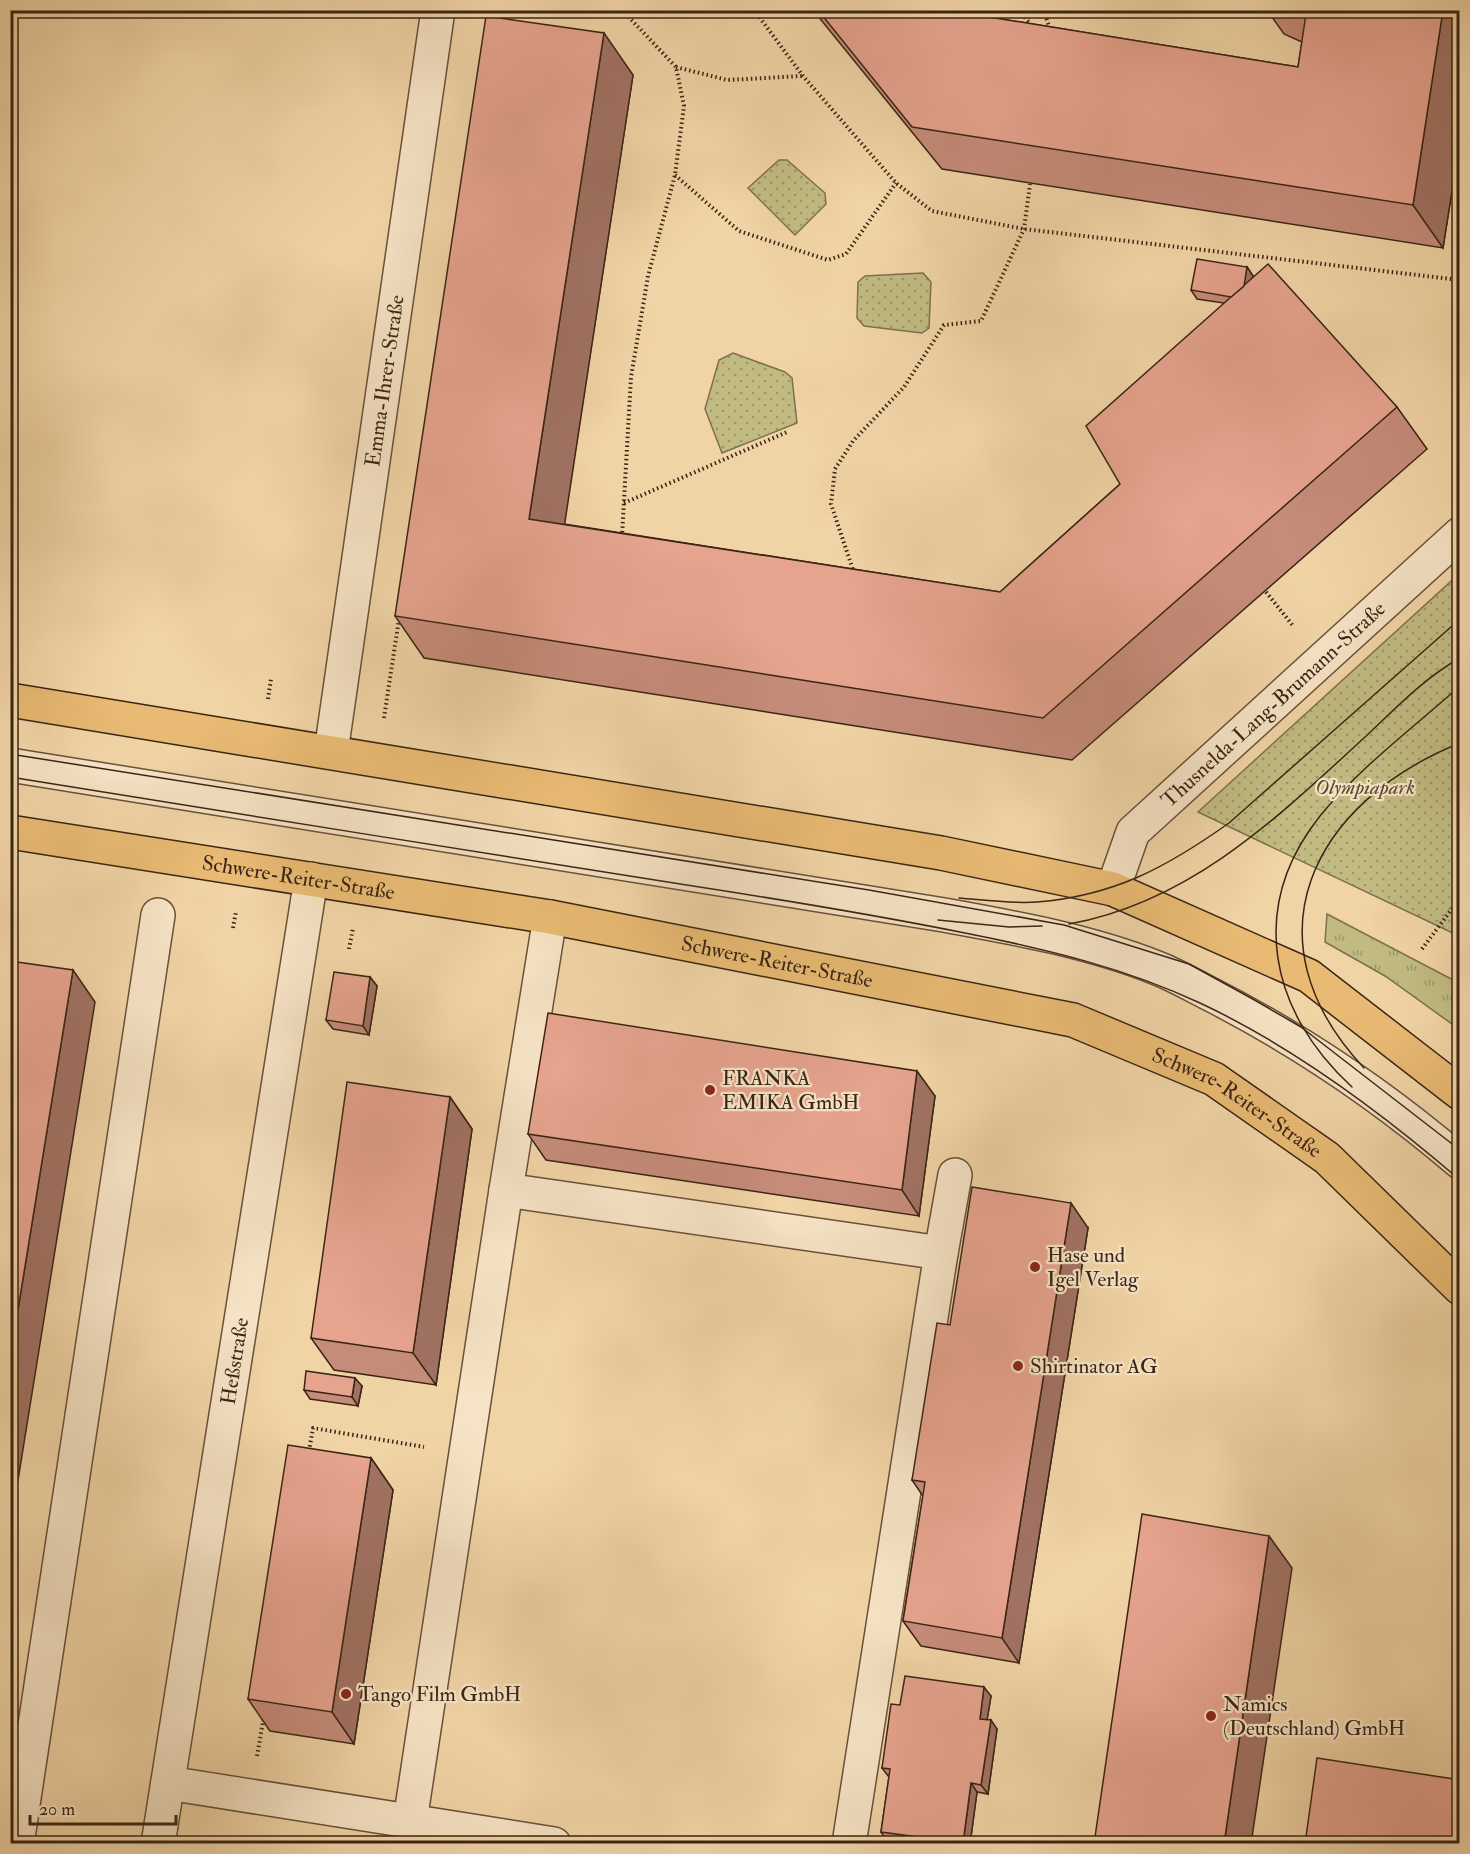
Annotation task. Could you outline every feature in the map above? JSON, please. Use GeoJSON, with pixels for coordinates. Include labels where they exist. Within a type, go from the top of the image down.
{"type":"FeatureCollection","features":[{"type":"Feature","properties":{"kind":"main road"},"geometry":{"type":"LineString","coordinates":[[10,700],[940,854],[1113,889],[1309,976],[1460,1094]]}},
{"type":"Feature","properties":{"kind":"main road","name":"Schwere-Reiter-Straße"},"geometry":{"type":"LineString","coordinates":[[10,832],[550,917],[1073,1020],[1224,1085],[1328,1158],[1460,1288]]}},
{"type":"Feature","properties":{"kind":"street","name":"Emma-Ihrer-Straße"},"geometry":{"type":"LineString","coordinates":[[331,752],[438,10]]}},
{"type":"Feature","properties":{"kind":"street","name":"Thusnelda-Lang-Brumann-Straße"},"geometry":{"type":"LineString","coordinates":[[1113,889],[1133,832],[1460,534]]}},
{"type":"Feature","properties":{"kind":"street"},"geometry":{"type":"LineString","coordinates":[[10,765],[944,915],[1096,947],[1158,968],[1238,1008],[1294,1042],[1378,1099],[1460,1162]]}},
{"type":"Feature","properties":{"kind":"street","name":"Heßstraße"},"geometry":{"type":"LineString","coordinates":[[158,1844],[311,879]]}},
{"type":"Feature","properties":{"kind":"street"},"geometry":{"type":"LineString","coordinates":[[17,1844],[158,915]]}},
{"type":"Feature","properties":{"kind":"street"},"geometry":{"type":"LineString","coordinates":[[410,1821],[550,917]]}},
{"type":"Feature","properties":{"kind":"street"},"geometry":{"type":"LineString","coordinates":[[849,1844],[955,1175]]}},
{"type":"Feature","properties":{"kind":"street"},"geometry":{"type":"LineString","coordinates":[[506,1190],[941,1253]]}},
{"type":"Feature","properties":{"kind":"street"},"geometry":{"type":"LineString","coordinates":[[168,1783],[554,1844]]}},
{"type":"Feature","properties":{"kind":"path"},"geometry":{"type":"LineString","coordinates":[[490,32],[493,10]]}},
{"type":"Feature","properties":{"kind":"path"},"geometry":{"type":"LineString","coordinates":[[610,538],[622,540],[631,376],[648,276],[675,175],[684,106],[676,67],[622,10]]}},
{"type":"Feature","properties":{"kind":"path"},"geometry":{"type":"LineString","coordinates":[[754,10],[803,76],[896,183],[932,211],[1024,229],[1460,280]]}},
{"type":"Feature","properties":{"kind":"path"},"geometry":{"type":"LineString","coordinates":[[1019,10],[1031,26],[1062,32]]}},
{"type":"Feature","properties":{"kind":"path"},"geometry":{"type":"LineString","coordinates":[[1044,10],[1050,30],[1048,41]]}},
{"type":"Feature","properties":{"kind":"path"},"geometry":{"type":"LineString","coordinates":[[676,67],[727,80],[803,76]]}},
{"type":"Feature","properties":{"kind":"path"},"geometry":{"type":"LineString","coordinates":[[675,175],[739,231],[828,260],[846,254],[896,183]]}},
{"type":"Feature","properties":{"kind":"path"},"geometry":{"type":"LineString","coordinates":[[854,573],[831,504],[835,469],[853,441],[904,387],[944,324],[981,321],[1024,229],[1030,184]]}},
{"type":"Feature","properties":{"kind":"path"},"geometry":{"type":"LineString","coordinates":[[624,503],[786,432]]}},
{"type":"Feature","properties":{"kind":"path"},"geometry":{"type":"LineString","coordinates":[[842,572],[865,575]]}},
{"type":"Feature","properties":{"kind":"path"},"geometry":{"type":"LineString","coordinates":[[387,695],[400,612]]}},
{"type":"Feature","properties":{"kind":"path"},"geometry":{"type":"LineString","coordinates":[[1422,949],[1460,898]]}},
{"type":"Feature","properties":{"kind":"path"},"geometry":{"type":"LineString","coordinates":[[307,1462],[313,1428],[466,1454]]}},
{"type":"Feature","properties":{"kind":"path"},"geometry":{"type":"LineString","coordinates":[[250,1796],[266,1704]]}},
{"type":"Feature","properties":{"kind":"green space"},"geometry":{"type":"Polygon","coordinates":[[[779,160],[787,160],[825,193],[826,204],[795,235],[748,188],[779,160]]]}},
{"type":"Feature","properties":{"kind":"green space"},"geometry":{"type":"Polygon","coordinates":[[[923,273],[931,282],[929,328],[922,333],[864,326],[857,318],[858,282],[865,276],[923,273]]]}},
{"type":"Feature","properties":{"kind":"green space"},"geometry":{"type":"Polygon","coordinates":[[[733,353],[785,372],[792,378],[797,423],[722,453],[705,409],[719,360],[733,353]]]}},
{"type":"Feature","properties":{"kind":"green space","name":"Olympiapark"},"geometry":{"type":"Polygon","coordinates":[[[1459,574],[1459,936],[1198,812],[1459,574]]]}},
{"type":"Feature","properties":{"kind":"green space"},"geometry":{"type":"Polygon","coordinates":[[[1327,914],[1459,983],[1459,1029],[1385,976],[1325,942],[1327,914]]]}},
{"type":"Feature","properties":{"kind":"building"},"geometry":{"type":"Polygon","coordinates":[[[818,10],[973,10],[977,15],[1298,67],[1306,14],[1298,10],[1443,10],[1413,205],[912,127],[818,10]]]}},
{"type":"Feature","properties":{"kind":"building"},"geometry":{"type":"Polygon","coordinates":[[[486,16],[604,33],[529,519],[1000,592],[1120,484],[1086,426],[1268,264],[1397,407],[1043,718],[395,616],[486,16]]]}},
{"type":"Feature","properties":{"kind":"building"},"geometry":{"type":"Polygon","coordinates":[[[1197,259],[1247,267],[1244,286],[1231,297],[1191,290],[1197,259]]]}},
{"type":"Feature","properties":{"kind":"building"},"geometry":{"type":"Polygon","coordinates":[[[10,961],[73,970],[10,1359],[10,961]]]}},
{"type":"Feature","properties":{"kind":"building"},"geometry":{"type":"Polygon","coordinates":[[[334,972],[370,977],[363,1026],[326,1020],[334,972]]]}},
{"type":"Feature","properties":{"kind":"building"},"geometry":{"type":"Polygon","coordinates":[[[548,1013],[917,1071],[902,1190],[528,1134],[548,1013]]]}},
{"type":"Feature","properties":{"kind":"building"},"geometry":{"type":"Polygon","coordinates":[[[347,1082],[450,1097],[413,1353],[311,1338],[347,1082]]]}},
{"type":"Feature","properties":{"kind":"building"},"geometry":{"type":"Polygon","coordinates":[[[972,1187],[1071,1203],[1002,1638],[903,1621],[925,1482],[912,1480],[937,1323],[950,1325],[972,1187]]]}},
{"type":"Feature","properties":{"kind":"building"},"geometry":{"type":"Polygon","coordinates":[[[306,1371],[355,1378],[352,1397],[304,1390],[306,1371]]]}},
{"type":"Feature","properties":{"kind":"building"},"geometry":{"type":"Polygon","coordinates":[[[288,1445],[371,1458],[332,1712],[248,1699],[288,1445]]]}},
{"type":"Feature","properties":{"kind":"building"},"geometry":{"type":"Polygon","coordinates":[[[1142,1514],[1269,1536],[1224,1844],[1094,1844],[1142,1514]]]}},
{"type":"Feature","properties":{"kind":"building"},"geometry":{"type":"Polygon","coordinates":[[[905,1676],[984,1687],[980,1719],[991,1720],[981,1785],[971,1783],[963,1843],[881,1832],[890,1769],[882,1768],[891,1704],[900,1705],[905,1676]]]}},
{"type":"Feature","properties":{"kind":"building"},"geometry":{"type":"Polygon","coordinates":[[[1317,1758],[1460,1780],[1460,1844],[1305,1844],[1317,1758]]]}},
{"type":"Feature","properties":{"kind":"building"},"geometry":{"type":"Polygon","coordinates":[[[210,1838],[245,1844],[209,1844],[210,1838]]]}},
{"type":"Feature","properties":{"kind":"tram line"},"geometry":{"type":"LineString","coordinates":[[959,898],[1018,902],[1065,899],[1115,886],[1161,866],[1229,823],[1460,619]]}},
{"type":"Feature","properties":{"kind":"tram line"},"geometry":{"type":"LineString","coordinates":[[1069,924],[1113,913],[1154,897],[1193,876],[1230,852],[1299,797],[1422,684],[1460,658]]}},
{"type":"Feature","properties":{"kind":"tram line"},"geometry":{"type":"LineString","coordinates":[[1352,1087],[1324,1058],[1302,1026],[1287,993],[1278,958],[1276,922],[1283,887],[1297,851],[1320,816],[1369,765],[1460,686]]}},
{"type":"Feature","properties":{"kind":"tram line"},"geometry":{"type":"LineString","coordinates":[[1364,1068],[1328,1020],[1307,972],[1302,925],[1311,880],[1333,838],[1365,801],[1408,769],[1460,743]]}},
{"type":"Feature","properties":{"kind":"tram line"},"geometry":{"type":"LineString","coordinates":[[10,754],[869,890],[1064,925],[1189,964],[1251,998],[1301,1027],[1460,1150]]}},
{"type":"Feature","properties":{"kind":"tram line"},"geometry":{"type":"LineString","coordinates":[[10,777],[829,908],[995,939],[1085,961],[1172,991],[1235,1020],[1336,1082],[1460,1180]]}},
{"type":"Feature","properties":{"kind":"tram line"},"geometry":{"type":"LineString","coordinates":[[938,920],[1009,927],[1042,926]]}},
{"type":"Feature","properties":{"kind":"place","name":"FRANKA EMIKA GmbH"},"geometry":{"type":"Point","coordinates":[710,1090]}},
{"type":"Feature","properties":{"kind":"place","name":"Hase und Igel Verlag"},"geometry":{"type":"Point","coordinates":[1035,1267]}},
{"type":"Feature","properties":{"kind":"place","name":"Shirtinator AG"},"geometry":{"type":"Point","coordinates":[1018,1366]}},
{"type":"Feature","properties":{"kind":"place","name":"Tango Film GmbH"},"geometry":{"type":"Point","coordinates":[346,1694]}},
{"type":"Feature","properties":{"kind":"place","name":"Namics (Deutschland) GmbH"},"geometry":{"type":"Point","coordinates":[1211,1716]}}]}
